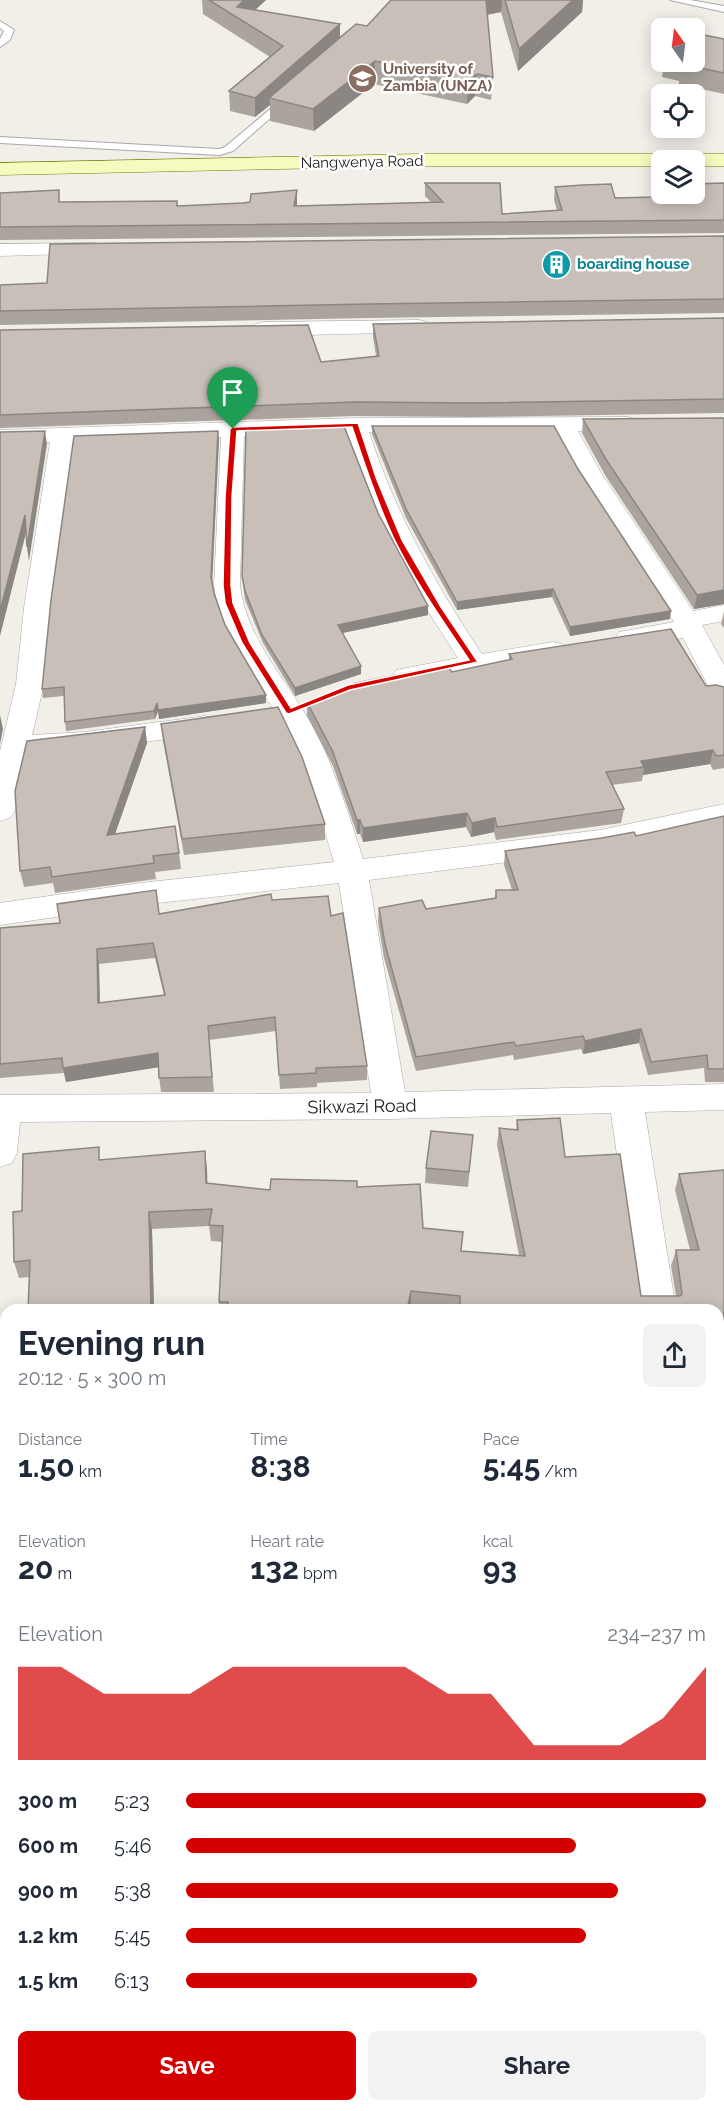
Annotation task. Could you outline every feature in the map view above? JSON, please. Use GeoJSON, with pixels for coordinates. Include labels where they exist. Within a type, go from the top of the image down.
{"type":"FeatureCollection","features":[{"type":"Feature","properties":{"kind":"main road","name":"Nangwenya Road"},"geometry":{"type":"LineString","coordinates":[[0,169],[420,160],[724,160]]}},
{"type":"Feature","properties":{"kind":"street"},"geometry":{"type":"LineString","coordinates":[[0,250],[115,249]]}},
{"type":"Feature","properties":{"kind":"street"},"geometry":{"type":"LineString","coordinates":[[246,329],[444,326]]}},
{"type":"Feature","properties":{"kind":"street"},"geometry":{"type":"LineString","coordinates":[[0,437],[355,425],[645,424]]}},
{"type":"Feature","properties":{"kind":"street"},"geometry":{"type":"LineString","coordinates":[[355,425],[373,480],[399,540],[437,607],[474,662]]}},
{"type":"Feature","properties":{"kind":"street"},"geometry":{"type":"LineString","coordinates":[[563,425],[591,476],[688,624],[724,691]]}},
{"type":"Feature","properties":{"kind":"street"},"geometry":{"type":"LineString","coordinates":[[233,429],[229,497],[227,585],[229,603],[246,643],[289,711],[313,757],[352,871],[390,1106]]}},
{"type":"Feature","properties":{"kind":"street"},"geometry":{"type":"LineString","coordinates":[[0,811],[30,684],[37,608],[62,435]]}},
{"type":"Feature","properties":{"kind":"street"},"geometry":{"type":"LineString","coordinates":[[383,681],[474,662],[588,644],[688,624],[724,613]]}},
{"type":"Feature","properties":{"kind":"street"},"geometry":{"type":"LineString","coordinates":[[261,716],[289,711],[315,700]]}},
{"type":"Feature","properties":{"kind":"street"},"geometry":{"type":"LineString","coordinates":[[15,746],[84,741],[228,721]]}},
{"type":"Feature","properties":{"kind":"street"},"geometry":{"type":"LineString","coordinates":[[0,914],[140,894],[485,856],[600,840],[724,814]]}},
{"type":"Feature","properties":{"kind":"street","name":"Sikwazi Road"},"geometry":{"type":"LineString","coordinates":[[2,1108],[160,1109],[390,1106],[724,1097]]}},
{"type":"Feature","properties":{"kind":"street"},"geometry":{"type":"LineString","coordinates":[[626,1099],[657,1304]]}},
{"type":"Feature","properties":{"kind":"street"},"geometry":{"type":"LineString","coordinates":[[0,1153],[2,1108]]}},
{"type":"Feature","properties":{"kind":"lane"},"geometry":{"type":"LineString","coordinates":[[675,0],[724,9]]}},
{"type":"Feature","properties":{"kind":"lane"},"geometry":{"type":"LineString","coordinates":[[0,24],[9,30],[7,38],[0,44]]}},
{"type":"Feature","properties":{"kind":"lane"},"geometry":{"type":"LineString","coordinates":[[0,140],[220,152],[229,149],[292,94]]}},
{"type":"Feature","properties":{"kind":"building"},"geometry":{"type":"Polygon","coordinates":[[[209,0],[244,0],[237,7],[340,24],[255,98],[229,91],[283,46],[209,0]]]}},
{"type":"Feature","properties":{"kind":"building"},"geometry":{"type":"Polygon","coordinates":[[[391,0],[486,0],[493,77],[477,74],[468,81],[375,61],[313,109],[269,98],[356,24],[367,26],[391,0]]]}},
{"type":"Feature","properties":{"kind":"building"},"geometry":{"type":"Polygon","coordinates":[[[505,0],[573,0],[519,49],[505,0]]]}},
{"type":"Feature","properties":{"kind":"building"},"geometry":{"type":"Polygon","coordinates":[[[705,35],[724,39],[724,73],[705,69],[705,35]]]}},
{"type":"Feature","properties":{"kind":"building"},"geometry":{"type":"Polygon","coordinates":[[[425,183],[500,183],[502,214],[562,210],[555,187],[611,184],[615,198],[651,197],[651,204],[705,204],[705,184],[724,183],[724,220],[0,227],[0,193],[59,190],[59,202],[177,201],[177,206],[243,203],[250,202],[251,194],[297,190],[294,206],[443,202],[425,183]]]}},
{"type":"Feature","properties":{"kind":"building"},"geometry":{"type":"Polygon","coordinates":[[[724,236],[724,299],[0,311],[0,285],[47,283],[50,244],[724,236]]]}},
{"type":"Feature","properties":{"kind":"building"},"geometry":{"type":"Polygon","coordinates":[[[724,318],[724,399],[473,403],[355,402],[0,415],[0,330],[308,325],[321,362],[379,356],[373,324],[724,318]]]}},
{"type":"Feature","properties":{"kind":"building"},"geometry":{"type":"Polygon","coordinates":[[[724,418],[724,590],[697,595],[607,461],[583,419],[724,418]]]}},
{"type":"Feature","properties":{"kind":"building"},"geometry":{"type":"Polygon","coordinates":[[[344,426],[378,513],[428,606],[338,625],[361,666],[295,688],[262,635],[245,591],[242,576],[246,430],[344,426]]]}},
{"type":"Feature","properties":{"kind":"building"},"geometry":{"type":"Polygon","coordinates":[[[372,426],[554,426],[578,469],[671,611],[570,627],[553,589],[457,602],[406,509],[372,426]]]}},
{"type":"Feature","properties":{"kind":"building"},"geometry":{"type":"Polygon","coordinates":[[[45,431],[27,547],[25,515],[0,611],[0,432],[45,431]]]}},
{"type":"Feature","properties":{"kind":"building"},"geometry":{"type":"Polygon","coordinates":[[[218,431],[211,577],[225,625],[266,695],[158,710],[157,703],[154,711],[65,722],[64,687],[42,689],[51,600],[74,436],[218,431]]]}},
{"type":"Feature","properties":{"kind":"building"},"geometry":{"type":"Polygon","coordinates":[[[671,629],[706,686],[724,687],[724,755],[716,756],[713,750],[641,761],[644,767],[606,772],[624,809],[497,827],[495,818],[472,823],[467,813],[363,828],[360,820],[357,820],[333,752],[307,702],[356,683],[447,665],[452,672],[512,659],[509,654],[671,629]]]}},
{"type":"Feature","properties":{"kind":"building"},"geometry":{"type":"Polygon","coordinates":[[[278,707],[302,757],[325,824],[182,839],[161,724],[278,707]]]}},
{"type":"Feature","properties":{"kind":"building"},"geometry":{"type":"Polygon","coordinates":[[[145,727],[107,835],[175,826],[179,853],[153,856],[154,863],[52,877],[50,867],[20,871],[15,791],[27,741],[145,727]]]}},
{"type":"Feature","properties":{"kind":"building"},"geometry":{"type":"Polygon","coordinates":[[[724,816],[724,1069],[708,1069],[707,1055],[651,1062],[641,1029],[585,1041],[583,1036],[516,1046],[514,1042],[416,1057],[385,944],[379,908],[422,900],[426,909],[496,898],[496,890],[518,890],[505,851],[634,832],[636,836],[724,816]]]}},
{"type":"Feature","properties":{"kind":"building"},"geometry":{"type":"Polygon","coordinates":[[[156,890],[159,914],[271,894],[272,900],[328,896],[331,916],[343,913],[367,1066],[316,1068],[316,1073],[279,1075],[275,1017],[208,1026],[212,1077],[159,1078],[158,1053],[63,1068],[62,1058],[0,1064],[0,928],[60,923],[57,904],[156,890]],[[153,943],[97,949],[98,1003],[165,995],[153,943]]]}},
{"type":"Feature","properties":{"kind":"building"},"geometry":{"type":"Polygon","coordinates":[[[560,1118],[565,1157],[620,1154],[641,1296],[680,1296],[682,1294],[676,1250],[699,1250],[679,1174],[724,1170],[724,1304],[460,1304],[460,1296],[411,1291],[408,1304],[228,1304],[228,1302],[219,1302],[223,1226],[209,1225],[212,1209],[149,1212],[151,1304],[28,1304],[30,1260],[14,1262],[13,1212],[22,1211],[23,1154],[99,1147],[99,1160],[205,1151],[206,1183],[270,1190],[271,1179],[357,1181],[357,1187],[420,1184],[423,1228],[463,1232],[461,1251],[525,1256],[499,1128],[518,1130],[517,1120],[560,1118]]]}},
{"type":"Feature","properties":{"kind":"building"},"geometry":{"type":"Polygon","coordinates":[[[431,1131],[473,1135],[469,1172],[426,1168],[431,1131]]]}},
{"type":"Feature","properties":{"kind":"place","name":"University of Zambia (UNZA)"},"geometry":{"type":"Point","coordinates":[362,78]}},
{"type":"Feature","properties":{"kind":"place","name":"boarding house"},"geometry":{"type":"Point","coordinates":[556,264]}},
{"type":"Feature","properties":{"kind":"route"},"geometry":{"type":"LineString","coordinates":[[355,425],[373,480],[399,540],[437,607],[474,662],[348,688],[289,711],[246,643],[229,603],[227,585],[229,497],[233,429],[355,425]]}}]}
